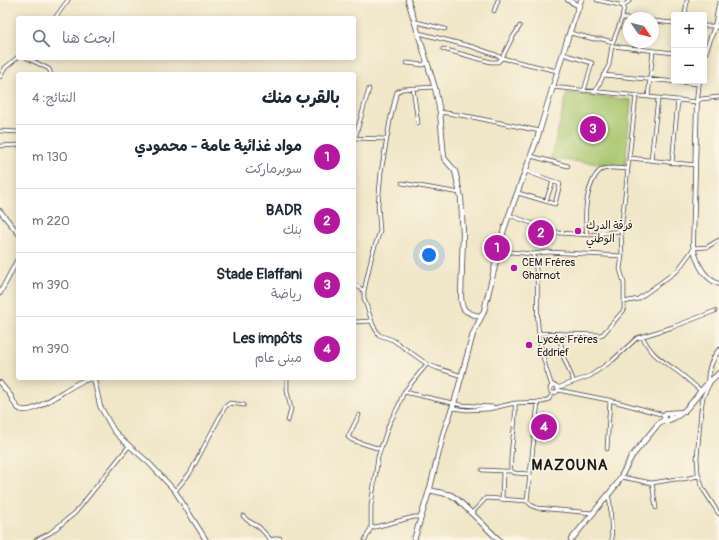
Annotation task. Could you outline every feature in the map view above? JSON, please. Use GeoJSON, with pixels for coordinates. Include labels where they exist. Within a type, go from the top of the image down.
{"type":"FeatureCollection","features":[{"type":"Feature","properties":{"kind":"main road"},"geometry":{"type":"LineString","coordinates":[[408,0],[435,87],[440,112],[444,158],[455,171],[460,193],[463,219],[462,306],[467,312],[481,317]]}},
{"type":"Feature","properties":{"kind":"main road"},"geometry":{"type":"LineString","coordinates":[[414,540],[473,334],[488,298],[504,229],[540,131],[557,71],[581,0]]}},
{"type":"Feature","properties":{"kind":"main road"},"geometry":{"type":"LineString","coordinates":[[571,540],[608,495],[621,477],[632,456],[659,424],[666,417],[684,412],[701,390],[719,373]]}},
{"type":"Feature","properties":{"kind":"main road"},"geometry":{"type":"LineString","coordinates":[[429,490],[451,495],[462,503],[499,540]]}},
{"type":"Feature","properties":{"kind":"street"},"geometry":{"type":"LineString","coordinates":[[57,16],[68,0]]}},
{"type":"Feature","properties":{"kind":"street"},"geometry":{"type":"LineString","coordinates":[[494,11],[498,0]]}},
{"type":"Feature","properties":{"kind":"street"},"geometry":{"type":"LineString","coordinates":[[568,0],[579,6]]}},
{"type":"Feature","properties":{"kind":"street"},"geometry":{"type":"LineString","coordinates":[[597,0],[624,6]]}},
{"type":"Feature","properties":{"kind":"street"},"geometry":{"type":"LineString","coordinates":[[595,92],[609,65],[613,42],[622,18],[624,6],[630,0]]}},
{"type":"Feature","properties":{"kind":"street"},"geometry":{"type":"LineString","coordinates":[[685,12],[687,0]]}},
{"type":"Feature","properties":{"kind":"street"},"geometry":{"type":"LineString","coordinates":[[707,49],[717,27],[719,4]]}},
{"type":"Feature","properties":{"kind":"street"},"geometry":{"type":"LineString","coordinates":[[416,22],[445,30]]}},
{"type":"Feature","properties":{"kind":"street"},"geometry":{"type":"LineString","coordinates":[[659,22],[671,23]]}},
{"type":"Feature","properties":{"kind":"street"},"geometry":{"type":"LineString","coordinates":[[443,49],[495,63],[502,58],[520,26]]}},
{"type":"Feature","properties":{"kind":"street"},"geometry":{"type":"LineString","coordinates":[[707,26],[717,27]]}},
{"type":"Feature","properties":{"kind":"street"},"geometry":{"type":"LineString","coordinates":[[570,32],[594,40],[602,39],[613,42]]}},
{"type":"Feature","properties":{"kind":"street"},"geometry":{"type":"LineString","coordinates":[[419,33],[473,47],[502,58],[557,71]]}},
{"type":"Feature","properties":{"kind":"street"},"geometry":{"type":"LineString","coordinates":[[612,46],[671,53]]}},
{"type":"Feature","properties":{"kind":"street"},"geometry":{"type":"LineString","coordinates":[[648,97],[653,51]]}},
{"type":"Feature","properties":{"kind":"street"},"geometry":{"type":"LineString","coordinates":[[563,54],[592,63],[584,91]]}},
{"type":"Feature","properties":{"kind":"street"},"geometry":{"type":"LineString","coordinates":[[0,77],[5,68],[16,59]]}},
{"type":"Feature","properties":{"kind":"street"},"geometry":{"type":"LineString","coordinates":[[31,60],[49,69],[50,72]]}},
{"type":"Feature","properties":{"kind":"street"},"geometry":{"type":"LineString","coordinates":[[407,63],[422,65],[427,62]]}},
{"type":"Feature","properties":{"kind":"street"},"geometry":{"type":"LineString","coordinates":[[603,75],[671,80]]}},
{"type":"Feature","properties":{"kind":"street"},"geometry":{"type":"LineString","coordinates":[[699,84],[695,165],[694,248],[700,267],[708,278],[719,284]]}},
{"type":"Feature","properties":{"kind":"street"},"geometry":{"type":"LineString","coordinates":[[435,87],[402,89],[397,92],[386,139],[379,186],[378,220],[380,231],[372,255],[364,291],[367,309],[373,325],[379,335],[393,340],[427,364],[462,376]]}},
{"type":"Feature","properties":{"kind":"street"},"geometry":{"type":"LineString","coordinates":[[552,87],[697,102],[701,99],[719,97]]}},
{"type":"Feature","properties":{"kind":"street"},"geometry":{"type":"LineString","coordinates":[[356,134],[369,88]]}},
{"type":"Feature","properties":{"kind":"street"},"geometry":{"type":"LineString","coordinates":[[413,88],[418,123]]}},
{"type":"Feature","properties":{"kind":"street"},"geometry":{"type":"LineString","coordinates":[[538,333],[600,335],[603,334],[624,310],[624,283],[620,269],[622,256],[621,231],[636,96]]}},
{"type":"Feature","properties":{"kind":"street"},"geometry":{"type":"LineString","coordinates":[[651,160],[658,98]]}},
{"type":"Feature","properties":{"kind":"street"},"geometry":{"type":"LineString","coordinates":[[672,163],[678,100]]}},
{"type":"Feature","properties":{"kind":"street"},"geometry":{"type":"LineString","coordinates":[[440,112],[540,131]]}},
{"type":"Feature","properties":{"kind":"street"},"geometry":{"type":"LineString","coordinates":[[0,131],[16,132]]}},
{"type":"Feature","properties":{"kind":"street"},"geometry":{"type":"LineString","coordinates":[[356,138],[386,139]]}},
{"type":"Feature","properties":{"kind":"street"},"geometry":{"type":"LineString","coordinates":[[0,146],[16,145]]}},
{"type":"Feature","properties":{"kind":"street"},"geometry":{"type":"LineString","coordinates":[[531,156],[568,166]]}},
{"type":"Feature","properties":{"kind":"street"},"geometry":{"type":"LineString","coordinates":[[630,158],[695,165]]}},
{"type":"Feature","properties":{"kind":"street"},"geometry":{"type":"LineString","coordinates":[[587,234],[585,207],[588,190],[595,176],[600,170],[608,168],[628,170]]}},
{"type":"Feature","properties":{"kind":"street"},"geometry":{"type":"LineString","coordinates":[[518,193],[555,204],[560,184],[526,171]]}},
{"type":"Feature","properties":{"kind":"street"},"geometry":{"type":"LineString","coordinates":[[546,201],[553,181]]}},
{"type":"Feature","properties":{"kind":"street"},"geometry":{"type":"LineString","coordinates":[[402,183],[460,193]]}},
{"type":"Feature","properties":{"kind":"street"},"geometry":{"type":"LineString","coordinates":[[0,211],[16,231]]}},
{"type":"Feature","properties":{"kind":"street"},"geometry":{"type":"LineString","coordinates":[[509,215],[559,233],[587,234],[621,231]]}},
{"type":"Feature","properties":{"kind":"street"},"geometry":{"type":"LineString","coordinates":[[624,302],[638,298],[678,270],[694,248],[707,247],[719,240]]}},
{"type":"Feature","properties":{"kind":"street"},"geometry":{"type":"LineString","coordinates":[[499,251],[533,254],[548,252],[622,256]]}},
{"type":"Feature","properties":{"kind":"street"},"geometry":{"type":"LineString","coordinates":[[533,254],[537,267],[538,333],[552,386],[550,390],[553,393]]}},
{"type":"Feature","properties":{"kind":"street"},"geometry":{"type":"LineString","coordinates":[[0,293],[16,263]]}},
{"type":"Feature","properties":{"kind":"street"},"geometry":{"type":"LineString","coordinates":[[356,285],[364,291]]}},
{"type":"Feature","properties":{"kind":"street"},"geometry":{"type":"LineString","coordinates":[[404,392],[453,406],[493,407],[515,403],[544,402],[549,399],[558,389],[590,376],[613,360],[637,338],[667,330],[715,311]]}},
{"type":"Feature","properties":{"kind":"street"},"geometry":{"type":"LineString","coordinates":[[356,322],[371,320]]}},
{"type":"Feature","properties":{"kind":"street"},"geometry":{"type":"LineString","coordinates":[[559,333],[562,356],[574,382]]}},
{"type":"Feature","properties":{"kind":"street"},"geometry":{"type":"LineString","coordinates":[[642,336],[647,347],[657,358],[676,370],[701,390]]}},
{"type":"Feature","properties":{"kind":"street"},"geometry":{"type":"LineString","coordinates":[[719,350],[712,361],[708,373],[710,381],[700,410],[696,458],[703,489],[719,514]]}},
{"type":"Feature","properties":{"kind":"street"},"geometry":{"type":"LineString","coordinates":[[365,540],[371,528],[371,506],[380,449],[389,424],[404,392],[427,364]]}},
{"type":"Feature","properties":{"kind":"street"},"geometry":{"type":"LineString","coordinates":[[0,383],[9,393],[17,408],[22,410],[34,408],[87,380]]}},
{"type":"Feature","properties":{"kind":"street"},"geometry":{"type":"LineString","coordinates":[[94,380],[98,400],[103,413],[114,431],[149,463],[175,491],[206,540]]}},
{"type":"Feature","properties":{"kind":"street"},"geometry":{"type":"LineString","coordinates":[[287,380],[287,391],[291,409],[288,421]]}},
{"type":"Feature","properties":{"kind":"street"},"geometry":{"type":"LineString","coordinates":[[552,386],[556,386],[558,389],[610,400],[666,417]]}},
{"type":"Feature","properties":{"kind":"street"},"geometry":{"type":"LineString","coordinates":[[607,449],[610,400]]}},
{"type":"Feature","properties":{"kind":"street"},"geometry":{"type":"LineString","coordinates":[[527,501],[538,402]]}},
{"type":"Feature","properties":{"kind":"street"},"geometry":{"type":"LineString","coordinates":[[175,491],[190,473],[225,407],[230,403],[244,405]]}},
{"type":"Feature","properties":{"kind":"street"},"geometry":{"type":"LineString","coordinates":[[511,471],[516,417],[515,403]]}},
{"type":"Feature","properties":{"kind":"street"},"geometry":{"type":"LineString","coordinates":[[359,415],[348,437],[352,440],[380,449]]}},
{"type":"Feature","properties":{"kind":"street"},"geometry":{"type":"LineString","coordinates":[[36,540],[50,534],[75,513],[129,446]]}},
{"type":"Feature","properties":{"kind":"street"},"geometry":{"type":"LineString","coordinates":[[482,470],[511,471],[515,473],[530,474]]}},
{"type":"Feature","properties":{"kind":"street"},"geometry":{"type":"LineString","coordinates":[[502,499],[503,471]]}},
{"type":"Feature","properties":{"kind":"street"},"geometry":{"type":"LineString","coordinates":[[621,477],[652,483],[699,476]]}},
{"type":"Feature","properties":{"kind":"street"},"geometry":{"type":"LineString","coordinates":[[652,483],[656,508]]}},
{"type":"Feature","properties":{"kind":"street"},"geometry":{"type":"LineString","coordinates":[[608,495],[610,503],[612,540]]}},
{"type":"Feature","properties":{"kind":"street"},"geometry":{"type":"LineString","coordinates":[[472,513],[486,498],[527,501],[537,508],[593,513]]}},
{"type":"Feature","properties":{"kind":"street"},"geometry":{"type":"LineString","coordinates":[[243,516],[259,527],[270,540],[280,538],[280,540]]}},
{"type":"Feature","properties":{"kind":"street"},"geometry":{"type":"LineString","coordinates":[[371,528],[414,516],[421,517]]}},
{"type":"Feature","properties":{"kind":"green space"},"geometry":{"type":"Polygon","coordinates":[[[567,93],[631,100],[625,166],[551,159],[567,93]]]}},
{"type":"Feature","properties":{"kind":"place","name":"Stade Elaffani"},"geometry":{"type":"Point","coordinates":[593,129]}},
{"type":"Feature","properties":{"kind":"place","name":"فرقة الدرك الوطني"},"geometry":{"type":"Point","coordinates":[578,231]}},
{"type":"Feature","properties":{"kind":"place","name":"BADR"},"geometry":{"type":"Point","coordinates":[541,233]}},
{"type":"Feature","properties":{"kind":"place","name":"مواد غذائية عامة - محمودي"},"geometry":{"type":"Point","coordinates":[497,248]}},
{"type":"Feature","properties":{"kind":"place","name":"CEM Fréres Gharnot"},"geometry":{"type":"Point","coordinates":[514,268]}},
{"type":"Feature","properties":{"kind":"place","name":"Lycée Fréres Eddrief"},"geometry":{"type":"Point","coordinates":[529,345]}},
{"type":"Feature","properties":{"kind":"place","name":"Les impôts"},"geometry":{"type":"Point","coordinates":[544,427]}},
{"type":"Feature","properties":{"kind":"district","name":"MAZOUNA"},"geometry":{"type":"Point","coordinates":[570,465]}}]}
